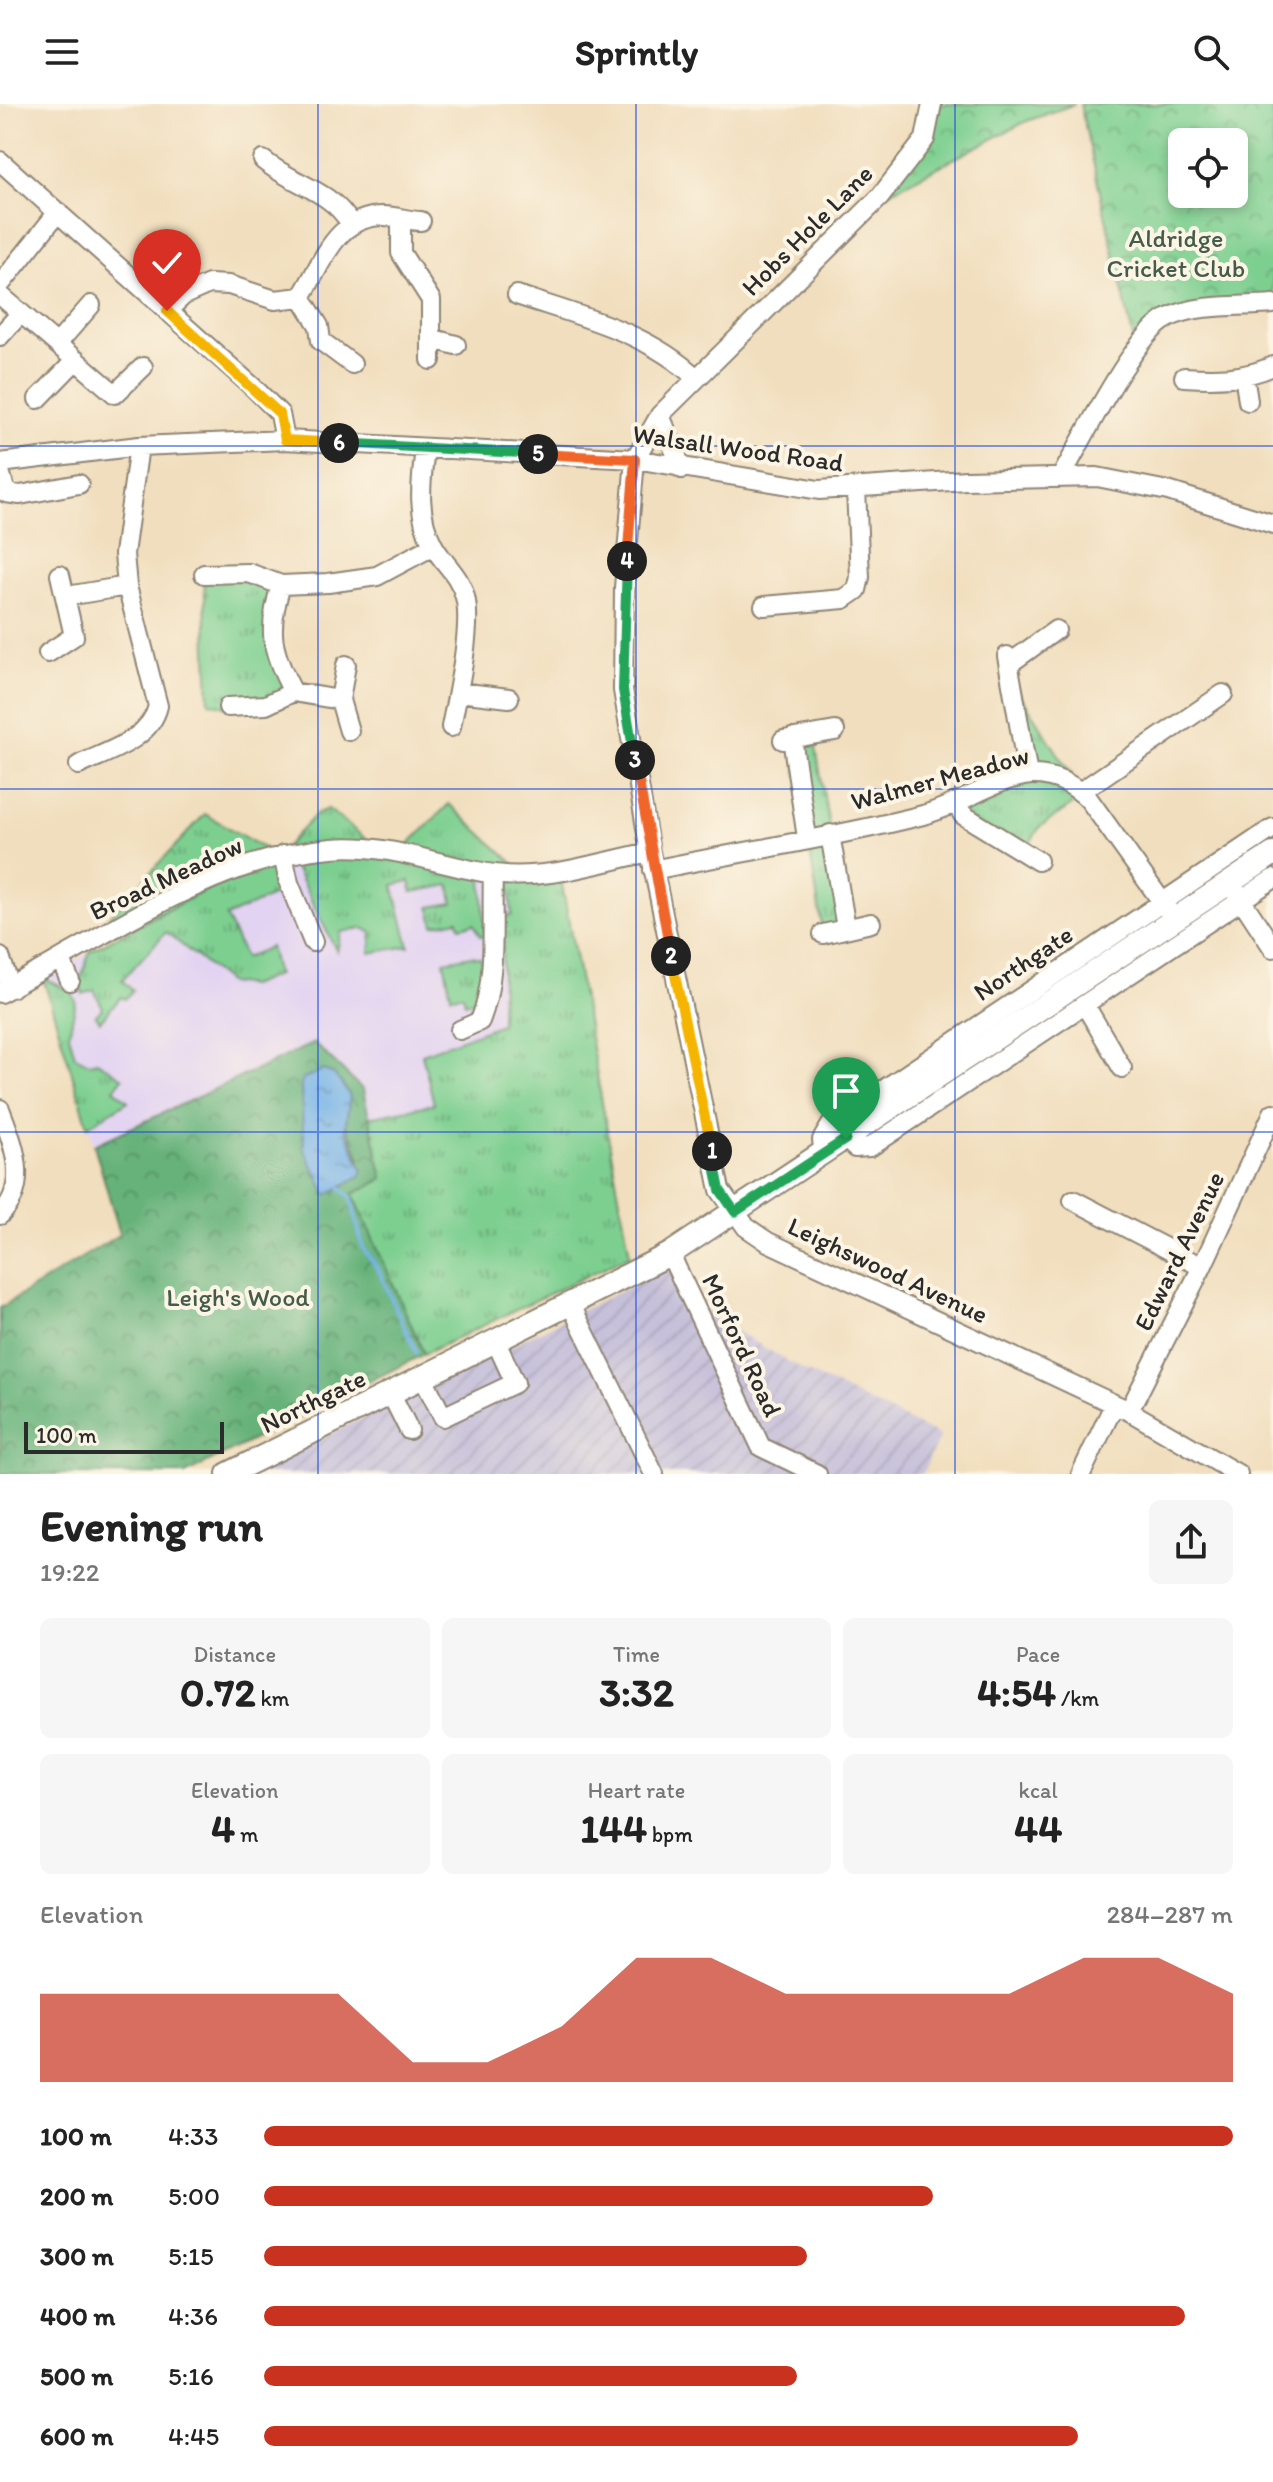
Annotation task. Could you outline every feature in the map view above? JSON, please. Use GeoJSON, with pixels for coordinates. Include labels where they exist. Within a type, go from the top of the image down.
{"type":"FeatureCollection","features":[{"type":"Feature","properties":{"kind":"main road","name":"Northgate"},"geometry":{"type":"LineString","coordinates":[[228,1474],[253,1468],[391,1394],[670,1254],[846,1139],[1169,911],[1236,891],[1273,854]]}},
{"type":"Feature","properties":{"kind":"street","name":"Hobs Hole Lane"},"geometry":{"type":"LineString","coordinates":[[635,459],[660,415],[880,197],[925,139],[932,104]]}},
{"type":"Feature","properties":{"kind":"street"},"geometry":{"type":"LineString","coordinates":[[263,160],[282,176],[339,204],[350,223]]}},
{"type":"Feature","properties":{"kind":"street"},"geometry":{"type":"LineString","coordinates":[[0,161],[280,414],[285,440]]}},
{"type":"Feature","properties":{"kind":"street"},"geometry":{"type":"LineString","coordinates":[[270,191],[282,176]]}},
{"type":"Feature","properties":{"kind":"street"},"geometry":{"type":"LineString","coordinates":[[0,285],[58,212]]}},
{"type":"Feature","properties":{"kind":"street"},"geometry":{"type":"LineString","coordinates":[[301,297],[329,245],[350,223],[386,215],[401,221],[421,221]]}},
{"type":"Feature","properties":{"kind":"street"},"geometry":{"type":"LineString","coordinates":[[401,221],[401,253],[431,300],[431,360]]}},
{"type":"Feature","properties":{"kind":"street"},"geometry":{"type":"LineString","coordinates":[[167,311],[184,295],[209,284],[229,285],[275,300],[301,297]]}},
{"type":"Feature","properties":{"kind":"street"},"geometry":{"type":"LineString","coordinates":[[0,295],[115,394],[143,367]]}},
{"type":"Feature","properties":{"kind":"street"},"geometry":{"type":"LineString","coordinates":[[517,295],[647,343],[673,357],[696,378]]}},
{"type":"Feature","properties":{"kind":"street"},"geometry":{"type":"LineString","coordinates":[[301,297],[312,310],[321,341],[352,364]]}},
{"type":"Feature","properties":{"kind":"street"},"geometry":{"type":"LineString","coordinates":[[1061,477],[1131,356],[1167,318],[1192,311],[1273,304]]}},
{"type":"Feature","properties":{"kind":"street"},"geometry":{"type":"LineString","coordinates":[[57,344],[91,305]]}},
{"type":"Feature","properties":{"kind":"street"},"geometry":{"type":"LineString","coordinates":[[0,336],[21,313]]}},
{"type":"Feature","properties":{"kind":"street"},"geometry":{"type":"LineString","coordinates":[[433,339],[456,345]]}},
{"type":"Feature","properties":{"kind":"street"},"geometry":{"type":"LineString","coordinates":[[38,399],[76,360]]}},
{"type":"Feature","properties":{"kind":"street"},"geometry":{"type":"LineString","coordinates":[[1184,377],[1218,379],[1273,366]]}},
{"type":"Feature","properties":{"kind":"street"},"geometry":{"type":"LineString","coordinates":[[1244,375],[1248,401]]}},
{"type":"Feature","properties":{"kind":"street"},"geometry":{"type":"LineString","coordinates":[[660,415],[682,469]]}},
{"type":"Feature","properties":{"kind":"street","name":"Walsall Wood Road"},"geometry":{"type":"LineString","coordinates":[[0,463],[139,446],[285,440],[635,459],[819,490],[966,480],[1097,477],[1168,491],[1273,524]]}},
{"type":"Feature","properties":{"kind":"street"},"geometry":{"type":"LineString","coordinates":[[79,765],[136,737],[154,721],[158,706],[127,586],[124,554],[139,446]]}},
{"type":"Feature","properties":{"kind":"street"},"geometry":{"type":"LineString","coordinates":[[425,448],[419,509],[433,546],[453,568],[466,599],[458,692],[451,727]]}},
{"type":"Feature","properties":{"kind":"street","name":"Leighswood Avenue"},"geometry":{"type":"LineString","coordinates":[[635,459],[624,588],[623,690],[652,861],[720,1190],[746,1227],[768,1242],[1122,1408],[1238,1474]]}},
{"type":"Feature","properties":{"kind":"street"},"geometry":{"type":"LineString","coordinates":[[0,471],[6,493],[20,495],[79,484]]}},
{"type":"Feature","properties":{"kind":"street"},"geometry":{"type":"LineString","coordinates":[[764,606],[844,599],[857,590],[860,577],[856,489]]}},
{"type":"Feature","properties":{"kind":"street"},"geometry":{"type":"LineString","coordinates":[[204,574],[249,573],[281,585],[328,583],[377,576],[433,546]]}},
{"type":"Feature","properties":{"kind":"street"},"geometry":{"type":"LineString","coordinates":[[48,653],[74,636],[60,575]]}},
{"type":"Feature","properties":{"kind":"street"},"geometry":{"type":"LineString","coordinates":[[281,585],[272,615],[273,644],[293,692]]}},
{"type":"Feature","properties":{"kind":"street"},"geometry":{"type":"LineString","coordinates":[[67,596],[127,586]]}},
{"type":"Feature","properties":{"kind":"street"},"geometry":{"type":"LineString","coordinates":[[1028,775],[1008,660],[1057,630]]}},
{"type":"Feature","properties":{"kind":"street"},"geometry":{"type":"LineString","coordinates":[[346,665],[340,700],[349,731]]}},
{"type":"Feature","properties":{"kind":"street"},"geometry":{"type":"LineString","coordinates":[[228,707],[266,705],[293,692],[340,700]]}},
{"type":"Feature","properties":{"kind":"street"},"geometry":{"type":"LineString","coordinates":[[458,692],[509,698]]}},
{"type":"Feature","properties":{"kind":"street"},"geometry":{"type":"LineString","coordinates":[[1169,911],[1080,792],[1223,694]]}},
{"type":"Feature","properties":{"kind":"street"},"geometry":{"type":"LineString","coordinates":[[807,838],[786,739],[835,731]]}},
{"type":"Feature","properties":{"kind":"street","name":"Walmer Meadow"},"geometry":{"type":"LineString","coordinates":[[652,861],[830,834],[957,804],[1028,775],[1056,778],[1080,792]]}},
{"type":"Feature","properties":{"kind":"street"},"geometry":{"type":"LineString","coordinates":[[957,804],[963,815],[1031,852]]}},
{"type":"Feature","properties":{"kind":"street","name":"Northgate"},"geometry":{"type":"LineString","coordinates":[[824,1154],[822,1140],[831,1125],[1169,911],[1273,828]]}},
{"type":"Feature","properties":{"kind":"street"},"geometry":{"type":"LineString","coordinates":[[830,834],[846,928]]}},
{"type":"Feature","properties":{"kind":"street","name":"Broad Meadow"},"geometry":{"type":"LineString","coordinates":[[5,990],[225,873],[283,855],[332,848],[437,851],[493,874],[533,875],[652,861]]}},
{"type":"Feature","properties":{"kind":"street"},"geometry":{"type":"LineString","coordinates":[[283,855],[289,883],[313,942]]}},
{"type":"Feature","properties":{"kind":"street"},"geometry":{"type":"LineString","coordinates":[[460,1030],[480,1021],[485,1009],[490,981],[493,874]]}},
{"type":"Feature","properties":{"kind":"street","name":"Northgate"},"geometry":{"type":"LineString","coordinates":[[846,1139],[855,1148],[870,1147],[1085,1005],[1236,891],[1273,879]]}},
{"type":"Feature","properties":{"kind":"street"},"geometry":{"type":"LineString","coordinates":[[1236,891],[1273,948]]}},
{"type":"Feature","properties":{"kind":"street"},"geometry":{"type":"LineString","coordinates":[[823,934],[871,923]]}},
{"type":"Feature","properties":{"kind":"street"},"geometry":{"type":"LineString","coordinates":[[0,957],[5,990]]}},
{"type":"Feature","properties":{"kind":"street"},"geometry":{"type":"LineString","coordinates":[[61,960],[70,981]]}},
{"type":"Feature","properties":{"kind":"street"},"geometry":{"type":"LineString","coordinates":[[1085,1005],[1122,1068]]}},
{"type":"Feature","properties":{"kind":"street"},"geometry":{"type":"LineString","coordinates":[[0,1109],[18,1166],[14,1195],[0,1215]]}},
{"type":"Feature","properties":{"kind":"street","name":"Edward Avenue"},"geometry":{"type":"LineString","coordinates":[[1081,1474],[1202,1267],[1273,1113]]}},
{"type":"Feature","properties":{"kind":"street"},"geometry":{"type":"LineString","coordinates":[[1073,1200],[1202,1267]]}},
{"type":"Feature","properties":{"kind":"street","name":"Morford Road"},"geometry":{"type":"LineString","coordinates":[[670,1254],[761,1447],[817,1474]]}},
{"type":"Feature","properties":{"kind":"street"},"geometry":{"type":"LineString","coordinates":[[571,1305],[654,1474]]}},
{"type":"Feature","properties":{"kind":"street"},"geometry":{"type":"LineString","coordinates":[[423,1378],[443,1417],[515,1383],[496,1342]]}},
{"type":"Feature","properties":{"kind":"street"},"geometry":{"type":"LineString","coordinates":[[391,1394],[409,1430]]}},
{"type":"Feature","properties":{"kind":"shaded area"},"geometry":{"type":"Polygon","coordinates":[[[273,861],[536,881],[630,1255],[424,1354],[314,1043],[94,1145],[43,978],[228,878],[273,861]]]}},
{"type":"Feature","properties":{"kind":"shaded area"},"geometry":{"type":"Polygon","coordinates":[[[684,1267],[708,1315],[805,1371],[940,1436],[922,1474],[249,1474],[662,1271],[684,1267]]]}},
{"type":"Feature","properties":{"kind":"green space"},"geometry":{"type":"Polygon","coordinates":[[[934,104],[1075,104],[1027,121],[880,197],[925,139],[934,104]]]}},
{"type":"Feature","properties":{"kind":"green space","name":"Aldridge Cricket Club"},"geometry":{"type":"Polygon","coordinates":[[[1080,104],[1273,104],[1273,304],[1192,311],[1133,338],[1080,104]]]}},
{"type":"Feature","properties":{"kind":"green space"},"geometry":{"type":"Polygon","coordinates":[[[204,574],[281,585],[272,615],[293,692],[228,707],[209,702],[204,574]]]}},
{"type":"Feature","properties":{"kind":"green space"},"geometry":{"type":"Polygon","coordinates":[[[1011,680],[1085,796],[1040,827],[1024,852],[963,815],[975,796],[1028,775],[1011,680]]]}},
{"type":"Feature","properties":{"kind":"green space"},"geometry":{"type":"Polygon","coordinates":[[[814,735],[846,928],[823,934],[792,738],[814,735]]]}},
{"type":"Feature","properties":{"kind":"green space"},"geometry":{"type":"Polygon","coordinates":[[[449,804],[522,871],[404,849],[449,804]]]}},
{"type":"Feature","properties":{"kind":"green space"},"geometry":{"type":"Polygon","coordinates":[[[328,809],[376,847],[283,855],[79,949],[205,814],[277,856],[317,813],[328,809]]]}},
{"type":"Feature","properties":{"kind":"green space"},"geometry":{"type":"Polygon","coordinates":[[[375,852],[482,877],[485,936],[480,936],[474,924],[460,927],[458,920],[434,925],[430,907],[453,903],[450,885],[412,892],[410,881],[393,885],[409,946],[370,953],[372,933],[363,928],[341,932],[337,952],[290,858],[375,852]]]}},
{"type":"Feature","properties":{"kind":"green space"},"geometry":{"type":"Polygon","coordinates":[[[273,861],[279,893],[226,917],[245,958],[270,947],[277,975],[250,986],[229,983],[166,932],[122,980],[133,991],[125,999],[121,997],[100,1021],[95,1016],[103,1008],[94,990],[83,994],[79,984],[90,951],[228,878],[273,861]]]}},
{"type":"Feature","properties":{"kind":"green space"},"geometry":{"type":"Polygon","coordinates":[[[561,879],[630,1255],[424,1354],[353,1194],[383,1179],[369,1117],[434,1104],[422,1054],[501,1024],[503,917],[512,915],[509,881],[561,879]]]}},
{"type":"Feature","properties":{"kind":"green space"},"geometry":{"type":"Polygon","coordinates":[[[472,956],[481,958],[484,998],[465,1003],[463,994],[451,996],[444,961],[472,956]]]}},
{"type":"Feature","properties":{"kind":"green space"},"geometry":{"type":"Polygon","coordinates":[[[43,978],[72,992],[76,1002],[69,1034],[75,1056],[89,1063],[97,1061],[123,1078],[114,1089],[128,1101],[88,1126],[43,978]]]}},
{"type":"Feature","properties":{"kind":"green space","name":"Leigh's Wood"},"geometry":{"type":"Polygon","coordinates":[[[314,1043],[363,1090],[383,1179],[353,1194],[424,1354],[185,1474],[0,1474],[0,1308],[120,1234],[94,1145],[314,1043]],[[340,1081],[301,1085],[304,1149],[334,1192],[360,1175],[360,1158],[344,1120],[350,1096],[340,1081]]]}},
{"type":"Feature","properties":{"kind":"water"},"geometry":{"type":"Polygon","coordinates":[[[323,1070],[334,1074],[350,1096],[345,1129],[363,1170],[361,1175],[327,1195],[304,1149],[301,1085],[303,1079],[323,1070]]]}},
{"type":"Feature","properties":{"kind":"waterway"},"geometry":{"type":"LineString","coordinates":[[341,1188],[351,1197],[363,1248],[378,1269],[416,1352]]}},
{"type":"Feature","properties":{"kind":"route"},"geometry":{"type":"LineString","coordinates":[[167,311],[280,414],[285,426],[285,440],[635,459],[624,588],[623,690],[650,852],[720,1190],[735,1212],[846,1139]]}}]}
